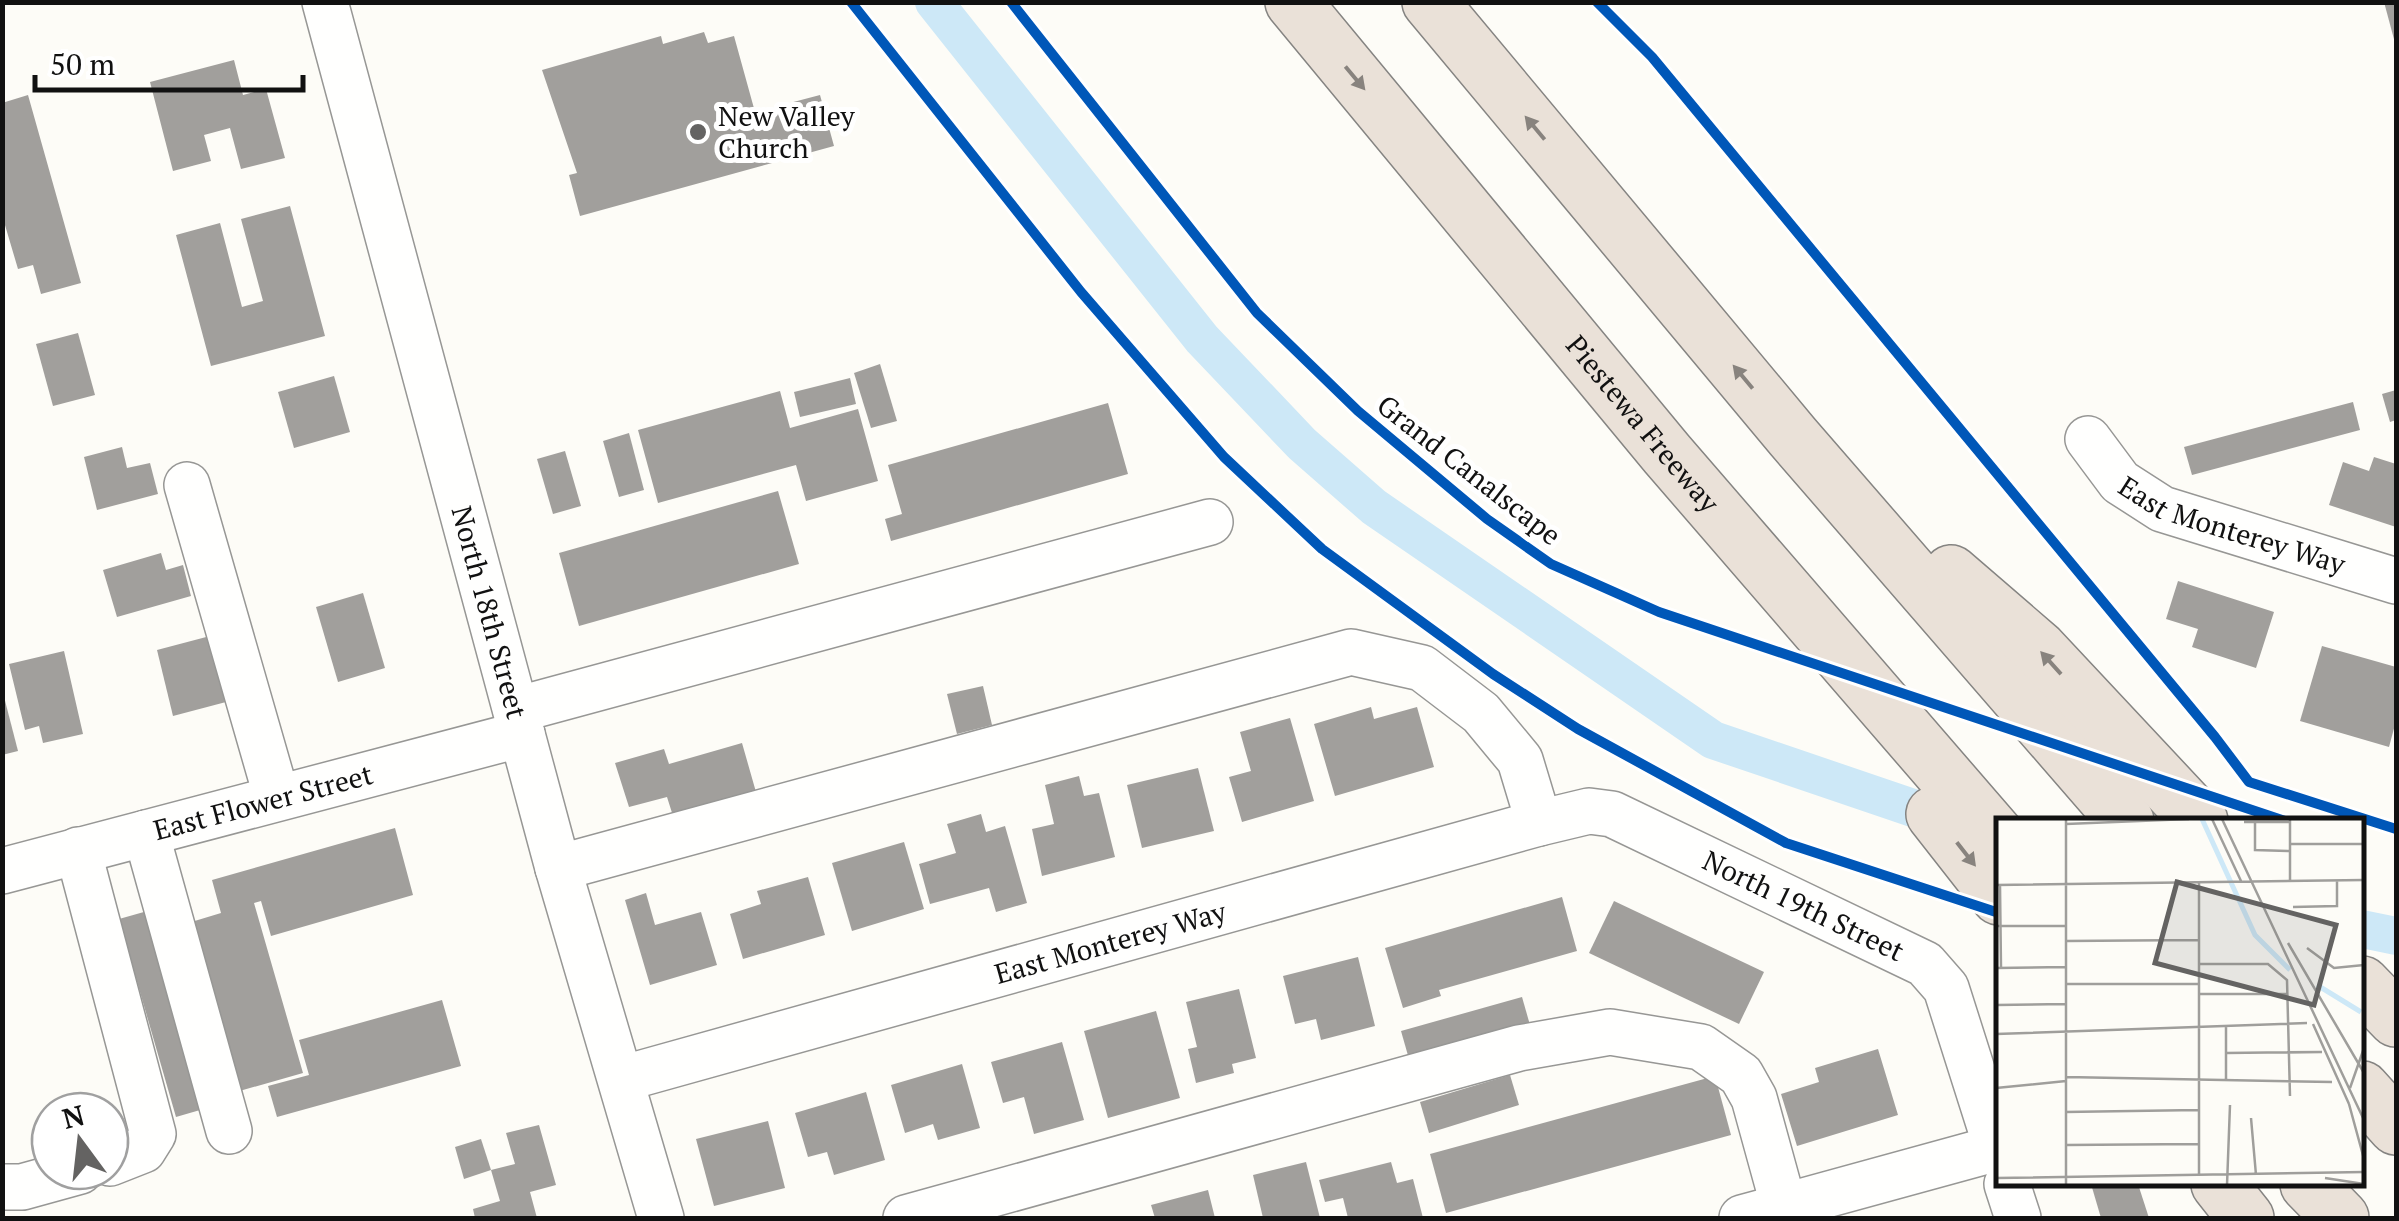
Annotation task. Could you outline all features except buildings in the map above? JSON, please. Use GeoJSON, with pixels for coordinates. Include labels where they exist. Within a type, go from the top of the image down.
{"type":"FeatureCollection","features":[{"type":"Feature","properties":{"kind":"highway","name":"Piestewa Freeway"},"geometry":{"type":"LineString","coordinates":[[1293,2],[1667,454],[1818,647]]}},
{"type":"Feature","properties":{"kind":"highway"},"geometry":{"type":"LineString","coordinates":[[1430,2],[1793,437],[2038,714],[2124,818]]}},
{"type":"Feature","properties":{"kind":"highway"},"geometry":{"type":"LineString","coordinates":[[1793,437],[2038,649],[2197,818]]}},
{"type":"Feature","properties":{"kind":"highway"},"geometry":{"type":"LineString","coordinates":[[1818,647],[1996,835]]}},
{"type":"Feature","properties":{"kind":"highway"},"geometry":{"type":"LineString","coordinates":[[1818,647],[1996,893]]}},
{"type":"Feature","properties":{"kind":"highway"},"geometry":{"type":"LineString","coordinates":[[2364,986],[2396,1019]]}},
{"type":"Feature","properties":{"kind":"highway"},"geometry":{"type":"LineString","coordinates":[[2364,1091],[2396,1127]]}},
{"type":"Feature","properties":{"kind":"highway"},"geometry":{"type":"LineString","coordinates":[[2221,1186],[2246,1218]]}},
{"type":"Feature","properties":{"kind":"highway"},"geometry":{"type":"LineString","coordinates":[[2310,1186],[2341,1218]]}},
{"type":"Feature","properties":{"kind":"street","name":"North 18th Street"},"geometry":{"type":"LineString","coordinates":[[325,2],[558,868],[661,1218]]}},
{"type":"Feature","properties":{"kind":"street","name":"East Monterey Way"},"geometry":{"type":"LineString","coordinates":[[2088,439],[2120,482],[2162,510],[2396,581]]}},
{"type":"Feature","properties":{"kind":"street"},"geometry":{"type":"LineString","coordinates":[[188,485],[276,798]]}},
{"type":"Feature","properties":{"kind":"street","name":"East Flower Street"},"geometry":{"type":"LineString","coordinates":[[2,871],[276,798],[519,722],[1210,522]]}},
{"type":"Feature","properties":{"kind":"street"},"geometry":{"type":"LineString","coordinates":[[558,868],[1351,652],[1422,668],[1482,713],[1520,760],[1539,823]]}},
{"type":"Feature","properties":{"kind":"street","name":"East Monterey Way"},"geometry":{"type":"LineString","coordinates":[[621,1079],[1539,823],[1601,810]]}},
{"type":"Feature","properties":{"kind":"street","name":"North 19th Street"},"geometry":{"type":"LineString","coordinates":[[1601,810],[1926,964],[1946,988],[1996,1146]]}},
{"type":"Feature","properties":{"kind":"street"},"geometry":{"type":"LineString","coordinates":[[146,833],[229,1131]]}},
{"type":"Feature","properties":{"kind":"street"},"geometry":{"type":"LineString","coordinates":[[78,850],[152,1121],[153,1134],[143,1150],[130,1155]]}},
{"type":"Feature","properties":{"kind":"street"},"geometry":{"type":"LineString","coordinates":[[906,1218],[1518,1048],[1610,1032],[1701,1047],[1741,1075],[1754,1098],[1763,1213],[1996,1163]]}},
{"type":"Feature","properties":{"kind":"street"},"geometry":{"type":"LineString","coordinates":[[2,1186],[30,1185]]}},
{"type":"Feature","properties":{"kind":"street","name":"North 19th Street"},"geometry":{"type":"LineString","coordinates":[[2008,1186],[2018,1218]]}},
{"type":"Feature","properties":{"kind":"waterway"},"geometry":{"type":"LineString","coordinates":[[934,2],[1202,339],[1302,444],[1374,507],[1713,740],[1954,822]]}},
{"type":"Feature","properties":{"kind":"waterway"},"geometry":{"type":"LineString","coordinates":[[2364,929],[2396,936]]}},
{"type":"Feature","properties":{"kind":"cycle path"},"geometry":{"type":"LineString","coordinates":[[851,2],[1081,292],[1224,457],[1322,549],[1493,674],[1578,729],[1786,843],[1996,912]]}},
{"type":"Feature","properties":{"kind":"cycle path","name":"Grand Canalscape"},"geometry":{"type":"LineString","coordinates":[[1011,2],[1257,313],[1358,411],[1487,519],[1551,564],[1659,612],[2276,818]]}},
{"type":"Feature","properties":{"kind":"cycle path"},"geometry":{"type":"LineString","coordinates":[[1597,2],[1652,57],[2249,782],[2362,818]]}},
{"type":"Feature","properties":{"kind":"cycle path"},"geometry":{"type":"LineString","coordinates":[[2364,819],[2396,829]]}},
{"type":"Feature","properties":{"kind":"place","name":"New Valley Church"},"geometry":{"type":"Point","coordinates":[698,132]}}]}
